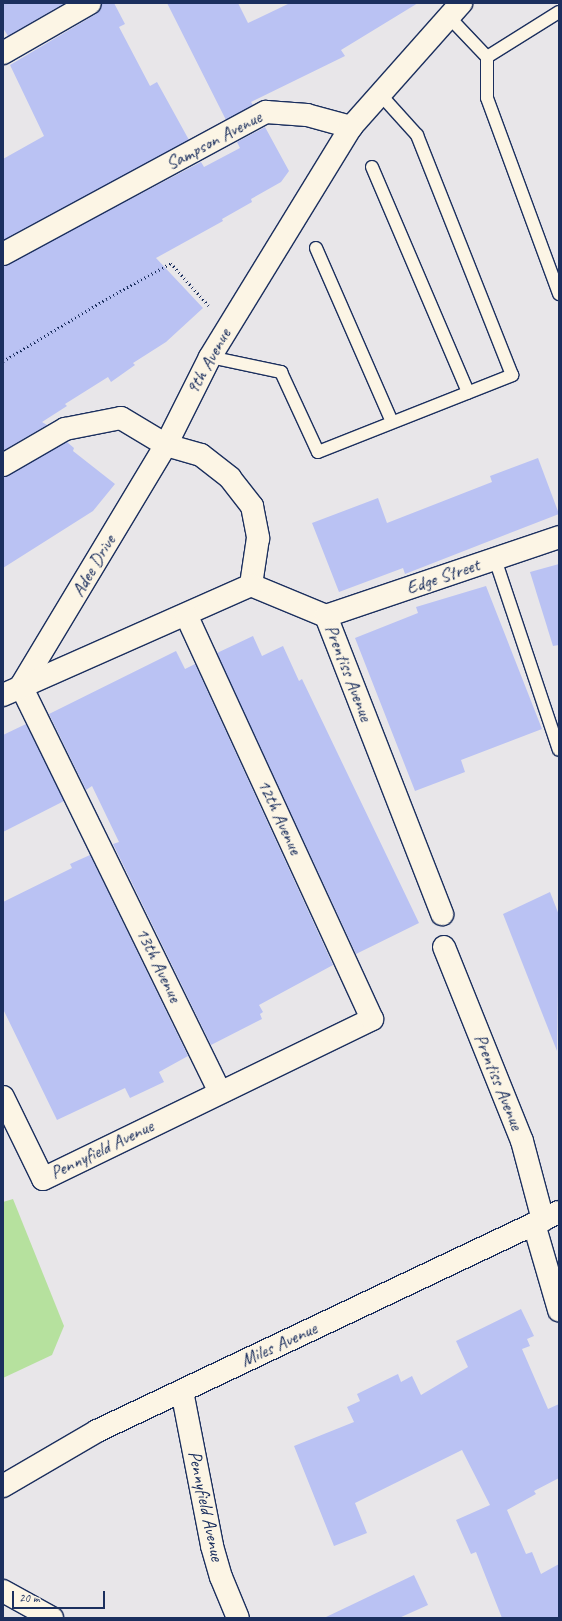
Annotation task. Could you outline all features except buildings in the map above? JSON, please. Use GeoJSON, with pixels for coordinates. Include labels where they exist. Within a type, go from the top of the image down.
{"type":"FeatureCollection","features":[{"type":"Feature","properties":{"kind":"street"},"geometry":{"type":"LineString","coordinates":[[3,53],[90,3]]}},
{"type":"Feature","properties":{"kind":"street"},"geometry":{"type":"LineString","coordinates":[[351,127],[455,10]]}},
{"type":"Feature","properties":{"kind":"street","name":"Sampson Avenue"},"geometry":{"type":"LineString","coordinates":[[3,254],[266,112],[307,115],[351,127]]}},
{"type":"Feature","properties":{"kind":"street","name":"9th Avenue"},"geometry":{"type":"LineString","coordinates":[[166,445],[210,357],[351,127]]}},
{"type":"Feature","properties":{"kind":"street"},"geometry":{"type":"LineString","coordinates":[[3,465],[65,429],[121,418],[166,445],[201,455],[230,478],[252,506],[258,538],[251,585],[12,691]]}},
{"type":"Feature","properties":{"kind":"street","name":"Adee Drive"},"geometry":{"type":"LineString","coordinates":[[12,691],[166,445]]}},
{"type":"Feature","properties":{"kind":"street","name":"Edge Street"},"geometry":{"type":"LineString","coordinates":[[326,616],[559,537]]}},
{"type":"Feature","properties":{"kind":"street","name":"Prentiss Avenue"},"geometry":{"type":"LineString","coordinates":[[251,585],[326,616],[442,914]]}},
{"type":"Feature","properties":{"kind":"street","name":"12th Avenue"},"geometry":{"type":"LineString","coordinates":[[186,614],[372,1019],[220,1092]]}},
{"type":"Feature","properties":{"kind":"street","name":"13th Avenue"},"geometry":{"type":"LineString","coordinates":[[12,691],[220,1092]]}},
{"type":"Feature","properties":{"kind":"street","name":"Prentiss Avenue"},"geometry":{"type":"LineString","coordinates":[[444,947],[526,1154],[545,1218],[559,1310]]}},
{"type":"Feature","properties":{"kind":"street","name":"Pennyfield Avenue"},"geometry":{"type":"LineString","coordinates":[[3,1097],[43,1178],[220,1092]]}},
{"type":"Feature","properties":{"kind":"street","name":"Miles Avenue"},"geometry":{"type":"LineString","coordinates":[[3,1486],[79,1440],[545,1218]]}},
{"type":"Feature","properties":{"kind":"street","name":"Pennyfield Avenue"},"geometry":{"type":"LineString","coordinates":[[182,1391],[212,1546],[221,1577],[238,1618]]}},
{"type":"Feature","properties":{"kind":"street"},"geometry":{"type":"LineString","coordinates":[[3,1591],[52,1618]]}},
{"type":"Feature","properties":{"kind":"lane"},"geometry":{"type":"LineString","coordinates":[[455,10],[487,57],[487,98],[559,294]]}},
{"type":"Feature","properties":{"kind":"lane"},"geometry":{"type":"LineString","coordinates":[[487,57],[559,12]]}},
{"type":"Feature","properties":{"kind":"lane"},"geometry":{"type":"LineString","coordinates":[[210,357],[281,372],[318,452],[512,375],[417,135],[380,94]]}},
{"type":"Feature","properties":{"kind":"lane"},"geometry":{"type":"LineString","coordinates":[[372,167],[468,392]]}},
{"type":"Feature","properties":{"kind":"lane"},"geometry":{"type":"LineString","coordinates":[[316,248],[392,422]]}},
{"type":"Feature","properties":{"kind":"lane"},"geometry":{"type":"LineString","coordinates":[[495,559],[559,750]]}},
{"type":"Feature","properties":{"kind":"path"},"geometry":{"type":"LineString","coordinates":[[3,361],[106,298],[171,263],[228,327]]}},
{"type":"Feature","properties":{"kind":"green space"},"geometry":{"type":"Polygon","coordinates":[[[13,1199],[64,1326],[52,1355],[3,1378],[3,1202],[13,1199]]]}}]}
